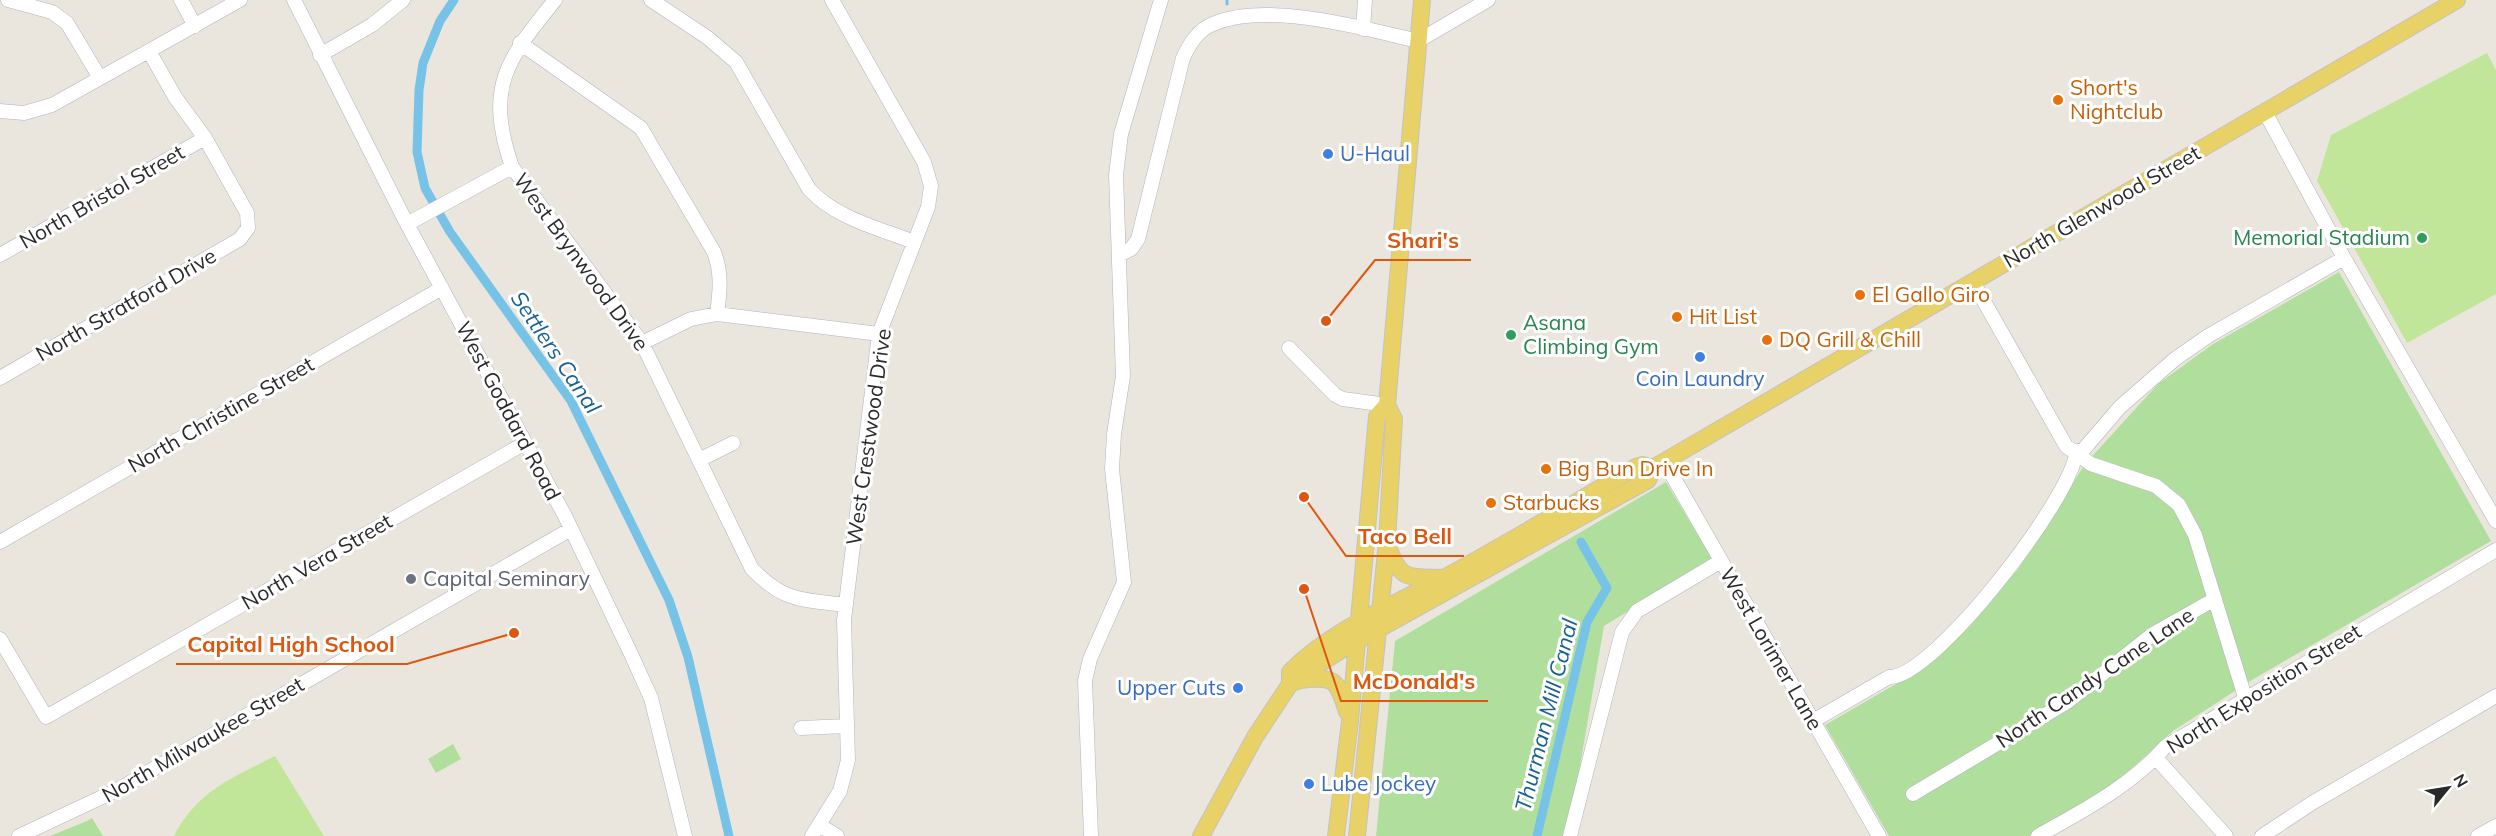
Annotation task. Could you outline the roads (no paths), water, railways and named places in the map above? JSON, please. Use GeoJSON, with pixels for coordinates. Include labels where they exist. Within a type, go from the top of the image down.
{"type":"FeatureCollection","features":[{"type":"Feature","properties":{"kind":"main road"},"geometry":{"type":"LineString","coordinates":[[1336,836],[1350,722],[1377,416],[1386,405],[1422,0]]}},
{"type":"Feature","properties":{"kind":"main road","name":"North Glenwood Street"},"geometry":{"type":"LineString","coordinates":[[1295,682],[1290,672],[1302,659],[1358,624],[1444,578],[1636,467],[1658,464],[2457,0]]}},
{"type":"Feature","properties":{"kind":"main road"},"geometry":{"type":"LineString","coordinates":[[1357,836],[1387,542],[1394,419],[1386,405]]}},
{"type":"Feature","properties":{"kind":"main road","name":"North Glenwood Street"},"geometry":{"type":"LineString","coordinates":[[1201,836],[1254,737],[1295,682],[1320,663],[1648,480],[1658,464]]}},
{"type":"Feature","properties":{"kind":"main road"},"geometry":{"type":"LineString","coordinates":[[1387,542],[1395,568],[1403,574],[1417,578],[1444,578]]}},
{"type":"Feature","properties":{"kind":"main road"},"geometry":{"type":"LineString","coordinates":[[1295,682],[1320,678],[1333,681],[1339,687],[1350,722]]}},
{"type":"Feature","properties":{"kind":"street"},"geometry":{"type":"LineString","coordinates":[[10,0],[52,12],[67,22],[100,78]]}},
{"type":"Feature","properties":{"kind":"street"},"geometry":{"type":"LineString","coordinates":[[181,0],[195,26]]}},
{"type":"Feature","properties":{"kind":"street"},"geometry":{"type":"LineString","coordinates":[[0,111],[24,113],[38,111],[240,0]]}},
{"type":"Feature","properties":{"kind":"street","name":"West Goddard Road"},"geometry":{"type":"LineString","coordinates":[[294,0],[407,224],[571,529],[651,698],[685,836]]}},
{"type":"Feature","properties":{"kind":"street"},"geometry":{"type":"LineString","coordinates":[[320,55],[372,25],[403,0]]}},
{"type":"Feature","properties":{"kind":"street","name":"West Brynwood Drive"},"geometry":{"type":"LineString","coordinates":[[555,0],[520,43],[507,66],[499,104],[501,135],[512,167],[642,343],[752,569],[771,589],[793,598],[846,605]]}},
{"type":"Feature","properties":{"kind":"street"},"geometry":{"type":"LineString","coordinates":[[651,0],[708,38],[736,62],[809,189],[820,201],[835,212],[914,242]]}},
{"type":"Feature","properties":{"kind":"street","name":"West Crestwood Drive"},"geometry":{"type":"LineString","coordinates":[[832,0],[924,162],[931,186],[927,207],[879,334],[844,620],[846,776],[816,831],[837,836]]}},
{"type":"Feature","properties":{"kind":"street"},"geometry":{"type":"LineString","coordinates":[[1091,836],[1085,681],[1090,659],[1124,582],[1113,469],[1114,434],[1123,376],[1119,277],[1121,254],[1116,175],[1121,134],[1161,0]]}},
{"type":"Feature","properties":{"kind":"street"},"geometry":{"type":"LineString","coordinates":[[1363,29],[1365,0]]}},
{"type":"Feature","properties":{"kind":"street"},"geometry":{"type":"LineString","coordinates":[[1121,254],[1131,249],[1138,239],[1183,58],[1195,36],[1212,24],[1251,16],[1292,16],[1418,41],[1488,0]]}},
{"type":"Feature","properties":{"kind":"street"},"geometry":{"type":"LineString","coordinates":[[520,43],[641,128],[714,252],[720,267],[721,284],[717,314]]}},
{"type":"Feature","properties":{"kind":"street"},"geometry":{"type":"LineString","coordinates":[[149,51],[175,97],[205,138]]}},
{"type":"Feature","properties":{"kind":"street"},"geometry":{"type":"LineString","coordinates":[[2265,112],[2344,258],[2496,521]]}},
{"type":"Feature","properties":{"kind":"street","name":"North Stratford Drive"},"geometry":{"type":"LineString","coordinates":[[0,378],[240,239],[248,228],[247,213],[205,138]]}},
{"type":"Feature","properties":{"kind":"street","name":"North Bristol Street"},"geometry":{"type":"LineString","coordinates":[[0,255],[205,138]]}},
{"type":"Feature","properties":{"kind":"street"},"geometry":{"type":"LineString","coordinates":[[407,224],[512,167]]}},
{"type":"Feature","properties":{"kind":"street"},"geometry":{"type":"LineString","coordinates":[[2076,452],[2084,449],[2146,381],[2175,359],[2208,336],[2344,258]]}},
{"type":"Feature","properties":{"kind":"street"},"geometry":{"type":"LineString","coordinates":[[1973,282],[2066,446],[2091,464],[2156,486],[2179,505],[2195,535],[2245,697]]}},
{"type":"Feature","properties":{"kind":"street","name":"North Christine Street"},"geometry":{"type":"LineString","coordinates":[[0,542],[442,288]]}},
{"type":"Feature","properties":{"kind":"street"},"geometry":{"type":"LineString","coordinates":[[642,343],[691,319],[717,314],[879,334]]}},
{"type":"Feature","properties":{"kind":"street"},"geometry":{"type":"LineString","coordinates":[[1289,348],[1335,395],[1343,399],[1386,405]]}},
{"type":"Feature","properties":{"kind":"street","name":"North Vera Street"},"geometry":{"type":"LineString","coordinates":[[0,639],[46,717],[525,443]]}},
{"type":"Feature","properties":{"kind":"street"},"geometry":{"type":"LineString","coordinates":[[699,460],[733,443]]}},
{"type":"Feature","properties":{"kind":"street"},"geometry":{"type":"LineString","coordinates":[[1813,721],[1889,677],[1897,677],[1926,657],[1982,603],[2010,569],[2073,471],[2076,452]]}},
{"type":"Feature","properties":{"kind":"street","name":"West Lorimer Lane"},"geometry":{"type":"LineString","coordinates":[[1658,464],[1721,561],[1879,836]]}},
{"type":"Feature","properties":{"kind":"street","name":"North Milwaukee Street"},"geometry":{"type":"LineString","coordinates":[[19,836],[117,790],[571,529]]}},
{"type":"Feature","properties":{"kind":"street","name":"North Exposition Street"},"geometry":{"type":"LineString","coordinates":[[2038,836],[2092,806],[2156,758],[2165,747],[2245,697],[2496,550]]}},
{"type":"Feature","properties":{"kind":"street"},"geometry":{"type":"LineString","coordinates":[[1570,836],[1622,632],[1637,611],[1721,561]]}},
{"type":"Feature","properties":{"kind":"street","name":"North Candy Cane Lane"},"geometry":{"type":"LineString","coordinates":[[1913,794],[2067,702],[2153,634],[2215,599]]}},
{"type":"Feature","properties":{"kind":"street"},"geometry":{"type":"LineString","coordinates":[[2262,836],[2312,803],[2496,696]]}},
{"type":"Feature","properties":{"kind":"street"},"geometry":{"type":"LineString","coordinates":[[801,728],[847,726]]}},
{"type":"Feature","properties":{"kind":"street"},"geometry":{"type":"LineString","coordinates":[[2156,758],[2226,836]]}},
{"type":"Feature","properties":{"kind":"street"},"geometry":{"type":"LineString","coordinates":[[2478,836],[2496,826]]}},
{"type":"Feature","properties":{"kind":"waterway","name":"Settlers Canal"},"geometry":{"type":"LineString","coordinates":[[454,0],[440,21],[423,63],[419,90],[417,152],[425,188],[450,232],[571,401],[669,600],[688,657],[729,836]]}},
{"type":"Feature","properties":{"kind":"waterway","name":"Thurman Mill Canal"},"geometry":{"type":"LineString","coordinates":[[1537,836],[1587,622],[1607,588],[1581,542]]}},
{"type":"Feature","properties":{"kind":"place","name":"Short's Nightclub"},"geometry":{"type":"Point","coordinates":[2058,100]}},
{"type":"Feature","properties":{"kind":"place","name":"U-Haul"},"geometry":{"type":"Point","coordinates":[1328,154]}},
{"type":"Feature","properties":{"kind":"place","name":"Memorial Stadium"},"geometry":{"type":"Point","coordinates":[2422,238]}},
{"type":"Feature","properties":{"kind":"place","name":"El Gallo Giro"},"geometry":{"type":"Point","coordinates":[1860,295]}},
{"type":"Feature","properties":{"kind":"place","name":"Hit List"},"geometry":{"type":"Point","coordinates":[1677,317]}},
{"type":"Feature","properties":{"kind":"place","name":"Shari's"},"geometry":{"type":"Point","coordinates":[1326,321]}},
{"type":"Feature","properties":{"kind":"place","name":"Asana Climbing Gym"},"geometry":{"type":"Point","coordinates":[1511,335]}},
{"type":"Feature","properties":{"kind":"place","name":"DQ Grill & Chill"},"geometry":{"type":"Point","coordinates":[1767,340]}},
{"type":"Feature","properties":{"kind":"place","name":"Coin Laundry"},"geometry":{"type":"Point","coordinates":[1700,357]}},
{"type":"Feature","properties":{"kind":"place","name":"Big Bun Drive In"},"geometry":{"type":"Point","coordinates":[1546,469]}},
{"type":"Feature","properties":{"kind":"place","name":"Taco Bell"},"geometry":{"type":"Point","coordinates":[1304,497]}},
{"type":"Feature","properties":{"kind":"place","name":"Starbucks"},"geometry":{"type":"Point","coordinates":[1491,503]}},
{"type":"Feature","properties":{"kind":"place","name":"Capital Seminary"},"geometry":{"type":"Point","coordinates":[411,579]}},
{"type":"Feature","properties":{"kind":"place","name":"McDonald's"},"geometry":{"type":"Point","coordinates":[1304,589]}},
{"type":"Feature","properties":{"kind":"place","name":"Capital High School"},"geometry":{"type":"Point","coordinates":[514,633]}},
{"type":"Feature","properties":{"kind":"place","name":"Upper Cuts"},"geometry":{"type":"Point","coordinates":[1238,688]}},
{"type":"Feature","properties":{"kind":"place","name":"Lube Jockey"},"geometry":{"type":"Point","coordinates":[1309,784]}}]}
